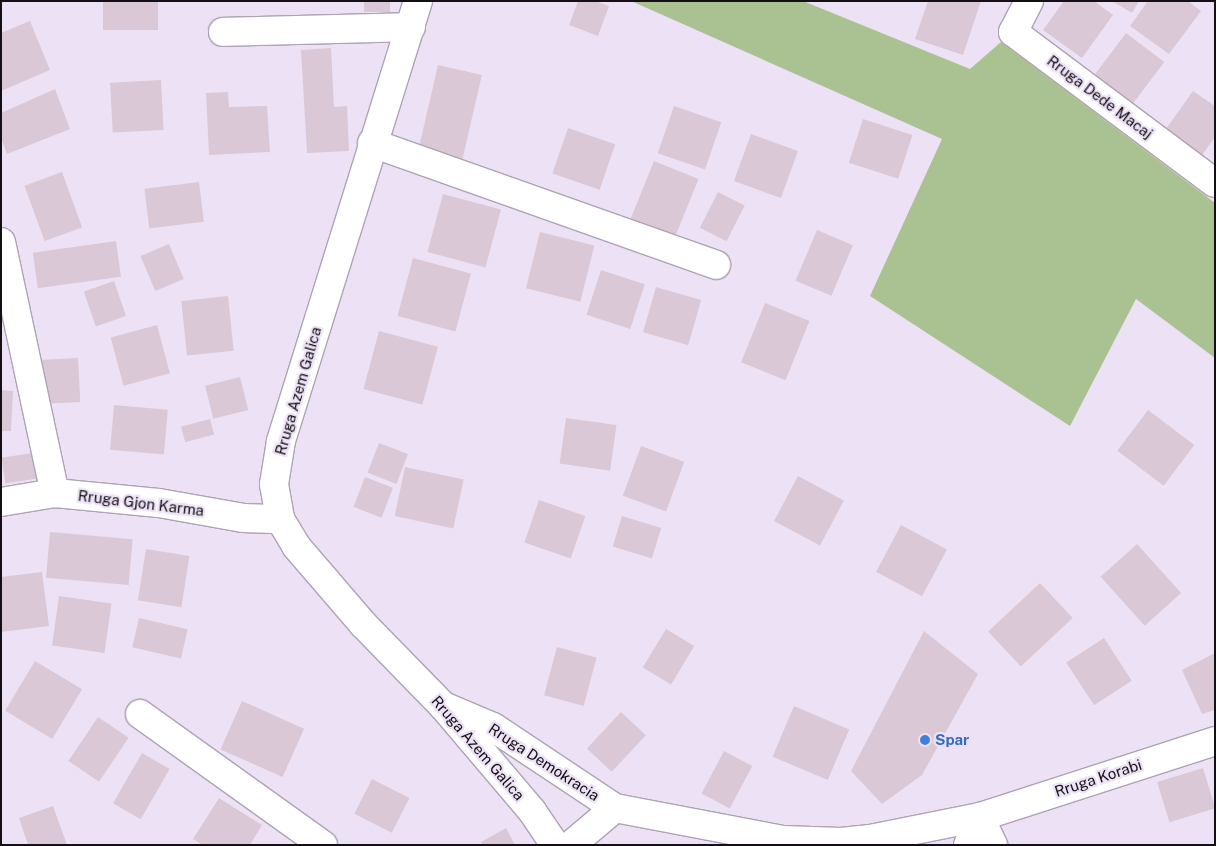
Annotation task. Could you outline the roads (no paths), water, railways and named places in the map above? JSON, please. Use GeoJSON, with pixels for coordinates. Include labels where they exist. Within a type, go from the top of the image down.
{"type":"FeatureCollection","features":[{"type":"Feature","properties":{"kind":"street","name":"Rruga Azem Galica"},"geometry":{"type":"LineString","coordinates":[[418,1],[372,143],[281,441],[274,484],[280,519],[296,546],[364,625],[443,706],[532,811],[555,845]]}},
{"type":"Feature","properties":{"kind":"street","name":"Rruga Dede Macaj"},"geometry":{"type":"LineString","coordinates":[[1029,1],[1013,32],[1215,183]]}},
{"type":"Feature","properties":{"kind":"street"},"geometry":{"type":"LineString","coordinates":[[222,32],[411,27]]}},
{"type":"Feature","properties":{"kind":"street"},"geometry":{"type":"LineString","coordinates":[[372,143],[716,265]]}},
{"type":"Feature","properties":{"kind":"street"},"geometry":{"type":"LineString","coordinates":[[1,242],[55,493]]}},
{"type":"Feature","properties":{"kind":"street","name":"Rruga Gjon Karma"},"geometry":{"type":"LineString","coordinates":[[1,502],[55,493],[159,504],[243,518],[280,519]]}},
{"type":"Feature","properties":{"kind":"street","name":"Rruga Demokracia"},"geometry":{"type":"LineString","coordinates":[[443,706],[493,727],[615,808],[812,842],[870,839],[980,817]]}},
{"type":"Feature","properties":{"kind":"street"},"geometry":{"type":"LineString","coordinates":[[140,714],[323,845]]}},
{"type":"Feature","properties":{"kind":"street","name":"Rruga Korabi"},"geometry":{"type":"LineString","coordinates":[[980,817],[1215,741]]}},
{"type":"Feature","properties":{"kind":"street","name":"Rruga Demokracia"},"geometry":{"type":"LineString","coordinates":[[571,845],[615,808]]}},
{"type":"Feature","properties":{"kind":"street"},"geometry":{"type":"LineString","coordinates":[[968,845],[980,817]]}},
{"type":"Feature","properties":{"kind":"street"},"geometry":{"type":"LineString","coordinates":[[980,817],[993,845]]}},
{"type":"Feature","properties":{"kind":"place","name":"Spar"},"geometry":{"type":"Point","coordinates":[925,740]}}]}
